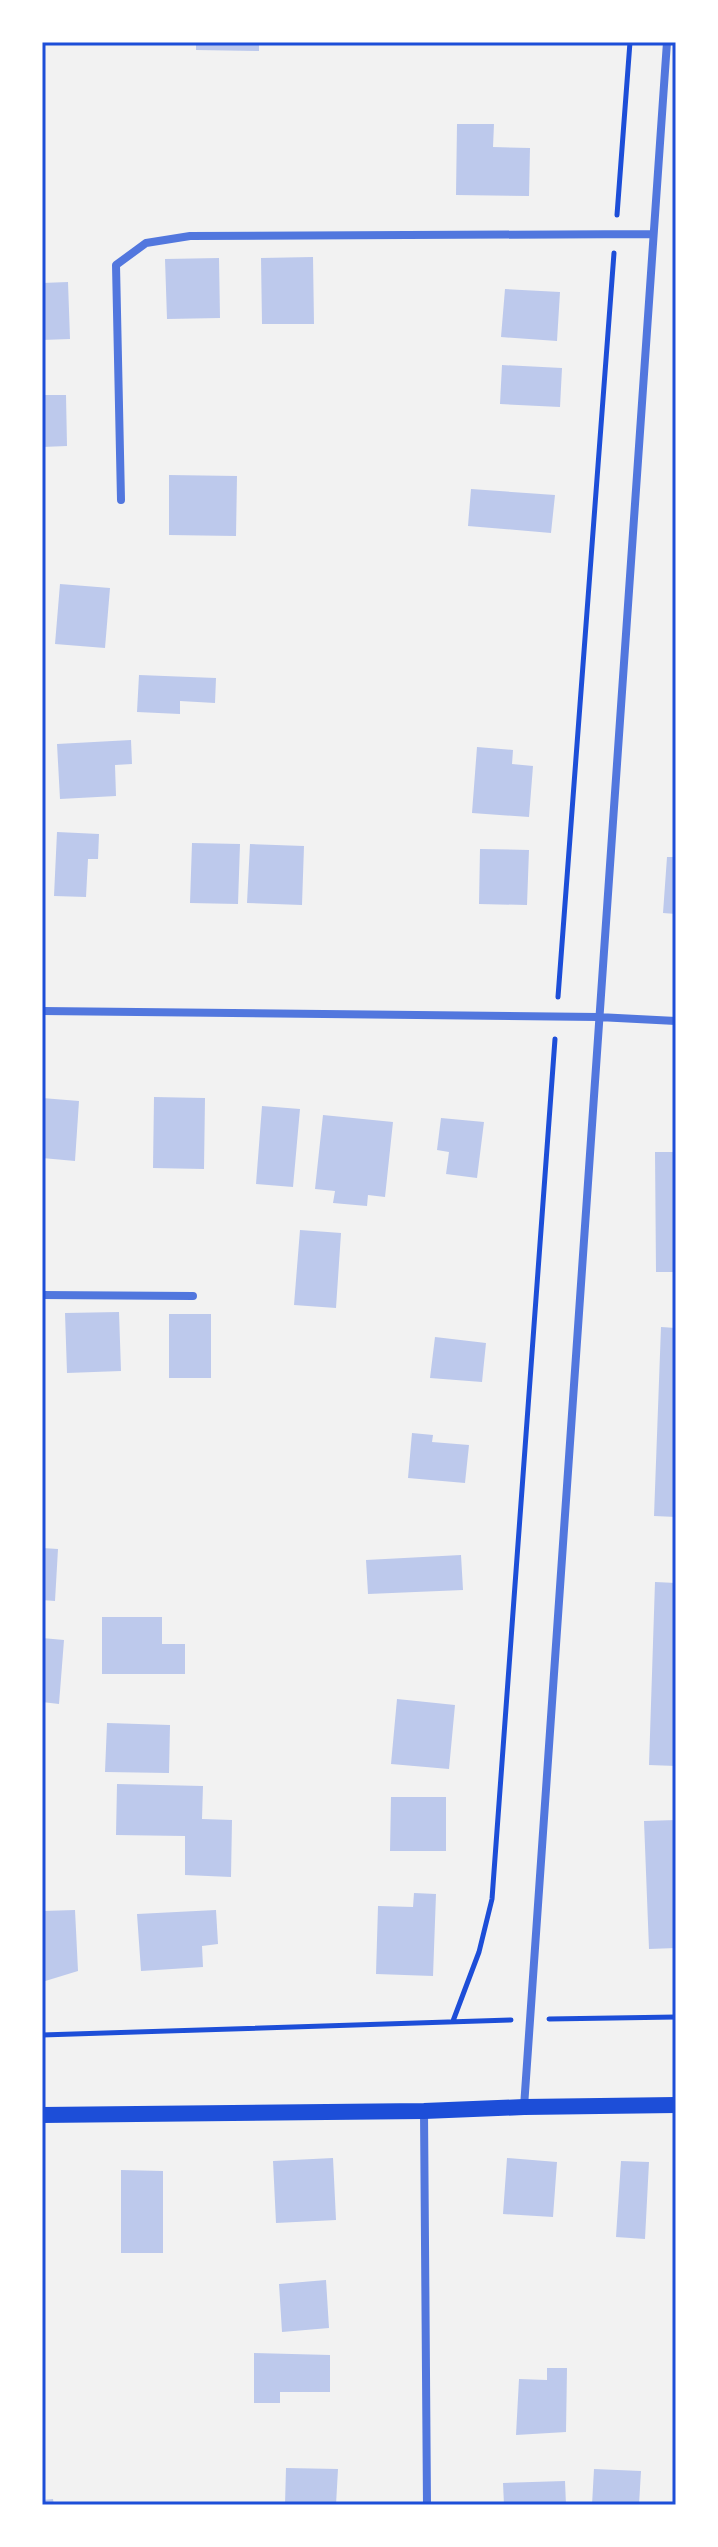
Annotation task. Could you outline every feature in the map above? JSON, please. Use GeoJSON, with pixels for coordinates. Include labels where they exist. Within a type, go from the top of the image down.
{"type":"FeatureCollection","features":[{"type":"Feature","properties":{"kind":"main road"},"geometry":{"type":"LineString","coordinates":[[42,2115],[676,2105]]}},
{"type":"Feature","properties":{"kind":"street"},"geometry":{"type":"LineString","coordinates":[[524,2107],[667,42]]}},
{"type":"Feature","properties":{"kind":"street"},"geometry":{"type":"LineString","coordinates":[[121,500],[116,265],[146,243],[190,236],[653,234]]}},
{"type":"Feature","properties":{"kind":"street"},"geometry":{"type":"LineString","coordinates":[[42,1011],[598,1017],[676,1021]]}},
{"type":"Feature","properties":{"kind":"street"},"geometry":{"type":"LineString","coordinates":[[42,1295],[193,1296]]}},
{"type":"Feature","properties":{"kind":"street"},"geometry":{"type":"LineString","coordinates":[[424,2111],[427,2505]]}},
{"type":"Feature","properties":{"kind":"path"},"geometry":{"type":"LineString","coordinates":[[42,2035],[676,2017]]}},
{"type":"Feature","properties":{"kind":"building"},"geometry":{"type":"Polygon","coordinates":[[[196,42],[259,42],[259,51],[196,50],[196,42]]]}},
{"type":"Feature","properties":{"kind":"building"},"geometry":{"type":"Polygon","coordinates":[[[457,124],[494,124],[493,147],[530,148],[529,196],[456,195],[457,124]]]}},
{"type":"Feature","properties":{"kind":"building"},"geometry":{"type":"Polygon","coordinates":[[[313,257],[314,324],[262,324],[261,258],[313,257]]]}},
{"type":"Feature","properties":{"kind":"building"},"geometry":{"type":"Polygon","coordinates":[[[219,258],[220,318],[167,319],[165,259],[219,258]]]}},
{"type":"Feature","properties":{"kind":"building"},"geometry":{"type":"Polygon","coordinates":[[[68,282],[70,339],[42,340],[42,283],[68,282]]]}},
{"type":"Feature","properties":{"kind":"building"},"geometry":{"type":"Polygon","coordinates":[[[505,289],[560,292],[557,341],[501,337],[505,289]]]}},
{"type":"Feature","properties":{"kind":"building"},"geometry":{"type":"Polygon","coordinates":[[[502,365],[562,368],[560,407],[500,404],[502,365]]]}},
{"type":"Feature","properties":{"kind":"building"},"geometry":{"type":"Polygon","coordinates":[[[42,395],[66,395],[67,446],[42,447],[42,395]]]}},
{"type":"Feature","properties":{"kind":"building"},"geometry":{"type":"Polygon","coordinates":[[[169,475],[237,476],[236,536],[169,535],[169,475]]]}},
{"type":"Feature","properties":{"kind":"building"},"geometry":{"type":"Polygon","coordinates":[[[471,489],[555,495],[551,533],[468,526],[471,489]]]}},
{"type":"Feature","properties":{"kind":"building"},"geometry":{"type":"Polygon","coordinates":[[[60,584],[110,588],[105,648],[55,644],[60,584]]]}},
{"type":"Feature","properties":{"kind":"building"},"geometry":{"type":"Polygon","coordinates":[[[139,675],[216,678],[215,703],[180,701],[180,714],[137,712],[139,675]]]}},
{"type":"Feature","properties":{"kind":"building"},"geometry":{"type":"Polygon","coordinates":[[[131,740],[132,764],[115,765],[116,796],[60,799],[57,744],[131,740]]]}},
{"type":"Feature","properties":{"kind":"building"},"geometry":{"type":"Polygon","coordinates":[[[477,747],[513,750],[512,764],[533,766],[529,817],[472,813],[477,747]]]}},
{"type":"Feature","properties":{"kind":"building"},"geometry":{"type":"Polygon","coordinates":[[[57,832],[99,834],[98,859],[88,859],[86,897],[54,896],[57,832]]]}},
{"type":"Feature","properties":{"kind":"building"},"geometry":{"type":"Polygon","coordinates":[[[192,843],[240,844],[238,904],[190,903],[192,843]]]}},
{"type":"Feature","properties":{"kind":"building"},"geometry":{"type":"Polygon","coordinates":[[[250,844],[304,846],[302,905],[247,903],[250,844]]]}},
{"type":"Feature","properties":{"kind":"building"},"geometry":{"type":"Polygon","coordinates":[[[480,849],[529,850],[527,905],[479,904],[480,849]]]}},
{"type":"Feature","properties":{"kind":"building"},"geometry":{"type":"Polygon","coordinates":[[[667,857],[676,857],[676,914],[663,913],[667,857]]]}},
{"type":"Feature","properties":{"kind":"building"},"geometry":{"type":"Polygon","coordinates":[[[154,1097],[205,1098],[204,1169],[153,1168],[154,1097]]]}},
{"type":"Feature","properties":{"kind":"building"},"geometry":{"type":"Polygon","coordinates":[[[42,1098],[79,1101],[75,1161],[42,1158],[42,1098]]]}},
{"type":"Feature","properties":{"kind":"building"},"geometry":{"type":"Polygon","coordinates":[[[262,1106],[300,1109],[293,1187],[256,1184],[262,1106]]]}},
{"type":"Feature","properties":{"kind":"building"},"geometry":{"type":"Polygon","coordinates":[[[323,1115],[393,1122],[385,1197],[368,1195],[367,1206],[333,1203],[335,1191],[315,1189],[323,1115]]]}},
{"type":"Feature","properties":{"kind":"building"},"geometry":{"type":"Polygon","coordinates":[[[441,1118],[484,1122],[477,1178],[446,1174],[449,1152],[437,1150],[441,1118]]]}},
{"type":"Feature","properties":{"kind":"building"},"geometry":{"type":"Polygon","coordinates":[[[655,1152],[676,1152],[676,1272],[656,1272],[655,1152]]]}},
{"type":"Feature","properties":{"kind":"building"},"geometry":{"type":"Polygon","coordinates":[[[300,1230],[341,1233],[336,1308],[294,1305],[300,1230]]]}},
{"type":"Feature","properties":{"kind":"building"},"geometry":{"type":"Polygon","coordinates":[[[119,1312],[121,1371],[67,1373],[65,1313],[119,1312]]]}},
{"type":"Feature","properties":{"kind":"building"},"geometry":{"type":"Polygon","coordinates":[[[169,1314],[211,1314],[211,1378],[169,1378],[169,1314]]]}},
{"type":"Feature","properties":{"kind":"building"},"geometry":{"type":"Polygon","coordinates":[[[661,1327],[676,1328],[676,1517],[654,1516],[661,1327]]]}},
{"type":"Feature","properties":{"kind":"building"},"geometry":{"type":"Polygon","coordinates":[[[435,1337],[486,1343],[482,1382],[430,1378],[435,1337]]]}},
{"type":"Feature","properties":{"kind":"building"},"geometry":{"type":"Polygon","coordinates":[[[412,1433],[433,1435],[432,1442],[469,1445],[465,1483],[408,1478],[412,1433]]]}},
{"type":"Feature","properties":{"kind":"building"},"geometry":{"type":"Polygon","coordinates":[[[42,1548],[58,1549],[55,1601],[42,1600],[42,1548]]]}},
{"type":"Feature","properties":{"kind":"building"},"geometry":{"type":"Polygon","coordinates":[[[461,1555],[463,1590],[368,1594],[366,1560],[461,1555]]]}},
{"type":"Feature","properties":{"kind":"building"},"geometry":{"type":"Polygon","coordinates":[[[655,1582],[676,1583],[676,1766],[649,1765],[655,1582]]]}},
{"type":"Feature","properties":{"kind":"building"},"geometry":{"type":"Polygon","coordinates":[[[102,1617],[162,1617],[162,1644],[185,1644],[185,1674],[102,1674],[102,1617]]]}},
{"type":"Feature","properties":{"kind":"building"},"geometry":{"type":"Polygon","coordinates":[[[42,1638],[64,1640],[59,1704],[42,1702],[42,1638]]]}},
{"type":"Feature","properties":{"kind":"building"},"geometry":{"type":"Polygon","coordinates":[[[397,1699],[455,1705],[449,1769],[391,1764],[397,1699]]]}},
{"type":"Feature","properties":{"kind":"building"},"geometry":{"type":"Polygon","coordinates":[[[107,1723],[170,1725],[169,1773],[105,1772],[107,1723]]]}},
{"type":"Feature","properties":{"kind":"building"},"geometry":{"type":"Polygon","coordinates":[[[117,1784],[203,1786],[202,1819],[232,1820],[231,1877],[185,1875],[185,1836],[116,1835],[117,1784]]]}},
{"type":"Feature","properties":{"kind":"building"},"geometry":{"type":"Polygon","coordinates":[[[391,1797],[446,1797],[446,1851],[390,1851],[391,1797]]]}},
{"type":"Feature","properties":{"kind":"building"},"geometry":{"type":"Polygon","coordinates":[[[676,1820],[676,1948],[649,1949],[644,1821],[676,1820]]]}},
{"type":"Feature","properties":{"kind":"building"},"geometry":{"type":"Polygon","coordinates":[[[414,1893],[436,1894],[433,1976],[376,1974],[378,1906],[413,1907],[414,1893]]]}},
{"type":"Feature","properties":{"kind":"building"},"geometry":{"type":"Polygon","coordinates":[[[75,1910],[78,1971],[42,1982],[42,1911],[75,1910]]]}},
{"type":"Feature","properties":{"kind":"building"},"geometry":{"type":"Polygon","coordinates":[[[216,1910],[218,1944],[202,1946],[203,1967],[141,1971],[137,1914],[216,1910]]]}},
{"type":"Feature","properties":{"kind":"building"},"geometry":{"type":"Polygon","coordinates":[[[333,2158],[336,2220],[276,2223],[273,2161],[333,2158]]]}},
{"type":"Feature","properties":{"kind":"building"},"geometry":{"type":"Polygon","coordinates":[[[507,2158],[557,2162],[553,2217],[503,2214],[507,2158]]]}},
{"type":"Feature","properties":{"kind":"building"},"geometry":{"type":"Polygon","coordinates":[[[621,2161],[649,2162],[645,2239],[616,2237],[621,2161]]]}},
{"type":"Feature","properties":{"kind":"building"},"geometry":{"type":"Polygon","coordinates":[[[121,2170],[163,2171],[163,2253],[121,2253],[121,2170]]]}},
{"type":"Feature","properties":{"kind":"building"},"geometry":{"type":"Polygon","coordinates":[[[326,2280],[329,2328],[282,2332],[279,2284],[326,2280]]]}},
{"type":"Feature","properties":{"kind":"building"},"geometry":{"type":"Polygon","coordinates":[[[254,2353],[330,2355],[330,2392],[280,2392],[280,2403],[254,2403],[254,2353]]]}},
{"type":"Feature","properties":{"kind":"building"},"geometry":{"type":"Polygon","coordinates":[[[547,2368],[567,2368],[566,2432],[516,2435],[519,2379],[547,2380],[547,2368]]]}},
{"type":"Feature","properties":{"kind":"building"},"geometry":{"type":"Polygon","coordinates":[[[286,2468],[338,2469],[336,2505],[285,2505],[286,2468]]]}},
{"type":"Feature","properties":{"kind":"building"},"geometry":{"type":"Polygon","coordinates":[[[594,2469],[641,2471],[639,2505],[592,2505],[594,2469]]]}},
{"type":"Feature","properties":{"kind":"building"},"geometry":{"type":"Polygon","coordinates":[[[565,2481],[566,2505],[504,2505],[503,2483],[565,2481]]]}},
{"type":"Feature","properties":{"kind":"building"},"geometry":{"type":"Polygon","coordinates":[[[53,2499],[54,2505],[42,2505],[42,2500],[53,2499]]]}}]}
